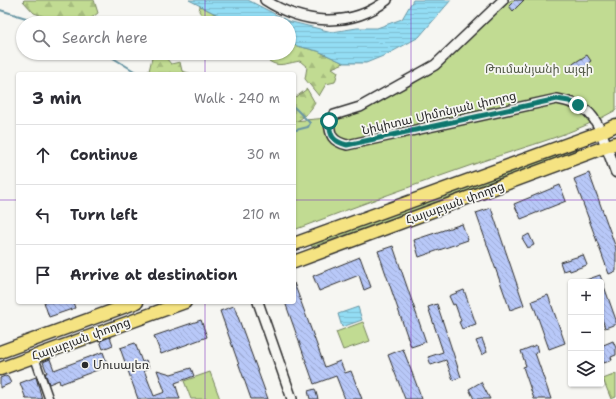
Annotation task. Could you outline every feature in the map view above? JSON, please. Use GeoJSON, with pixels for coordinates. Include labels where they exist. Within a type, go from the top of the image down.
{"type":"FeatureCollection","features":[{"type":"Feature","properties":{"kind":"main road","name":"Հալաբյան փողոց"},"geometry":{"type":"LineString","coordinates":[[296,243],[601,132],[616,125]]}},
{"type":"Feature","properties":{"kind":"main road"},"geometry":{"type":"LineString","coordinates":[[601,132],[612,145],[616,172]]}},
{"type":"Feature","properties":{"kind":"main road","name":"Հալաբյան փողոց"},"geometry":{"type":"LineString","coordinates":[[296,261],[612,145]]}},
{"type":"Feature","properties":{"kind":"main road","name":"Հալաբյան փողոց"},"geometry":{"type":"LineString","coordinates":[[0,352],[132,304]]}},
{"type":"Feature","properties":{"kind":"main road","name":"Հալաբյան փողոց"},"geometry":{"type":"LineString","coordinates":[[0,369],[179,304]]}},
{"type":"Feature","properties":{"kind":"street"},"geometry":{"type":"LineString","coordinates":[[265,0],[293,15],[315,19],[338,20],[358,17],[378,7],[387,0]]}},
{"type":"Feature","properties":{"kind":"street","name":"Նիկիտա Սիմոնյան փողոց"},"geometry":{"type":"LineString","coordinates":[[503,0],[435,65],[360,107],[334,115],[329,121],[329,130],[332,136],[337,142],[347,145],[557,99],[569,101],[586,109],[597,123],[601,132]]}},
{"type":"Feature","properties":{"kind":"street"},"geometry":{"type":"LineString","coordinates":[[259,304],[292,399]]}},
{"type":"Feature","properties":{"kind":"street"},"geometry":{"type":"LineString","coordinates":[[34,356],[49,399]]}},
{"type":"Feature","properties":{"kind":"green space"},"geometry":{"type":"Polygon","coordinates":[[[94,0],[98,13],[94,16],[42,16],[34,13],[23,1],[94,0]]]}},
{"type":"Feature","properties":{"kind":"green space","name":"Թումանյանի այգի"},"geometry":{"type":"Polygon","coordinates":[[[511,0],[616,0],[616,110],[568,133],[364,203],[296,229],[296,121],[349,116],[411,85],[440,66],[511,0]]]}},
{"type":"Feature","properties":{"kind":"green space"},"geometry":{"type":"Polygon","coordinates":[[[200,6],[220,16],[202,16],[199,11],[200,6]]]}},
{"type":"Feature","properties":{"kind":"green space"},"geometry":{"type":"Polygon","coordinates":[[[296,46],[318,51],[344,63],[332,68],[338,72],[335,82],[326,84],[319,96],[305,79],[307,67],[300,61],[282,64],[274,64],[268,60],[296,60],[296,46]]]}},
{"type":"Feature","properties":{"kind":"green space"},"geometry":{"type":"Polygon","coordinates":[[[152,60],[168,60],[171,64],[180,62],[182,71],[185,72],[150,72],[152,60]]]}},
{"type":"Feature","properties":{"kind":"green space"},"geometry":{"type":"Polygon","coordinates":[[[307,89],[315,103],[306,114],[296,122],[296,97],[307,89]]]}},
{"type":"Feature","properties":{"kind":"green space"},"geometry":{"type":"Polygon","coordinates":[[[580,148],[538,166],[312,247],[311,244],[506,172],[580,148]]]}},
{"type":"Feature","properties":{"kind":"green space"},"geometry":{"type":"Polygon","coordinates":[[[363,322],[370,341],[343,350],[336,332],[363,322]]]}},
{"type":"Feature","properties":{"kind":"green space"},"geometry":{"type":"Polygon","coordinates":[[[210,372],[220,399],[191,399],[184,381],[210,372]]]}},
{"type":"Feature","properties":{"kind":"green space"},"geometry":{"type":"Polygon","coordinates":[[[616,374],[616,397],[611,399],[604,379],[616,374]]]}},
{"type":"Feature","properties":{"kind":"water"},"geometry":{"type":"Polygon","coordinates":[[[189,0],[248,0],[278,16],[220,16],[189,0]]]}},
{"type":"Feature","properties":{"kind":"water"},"geometry":{"type":"Polygon","coordinates":[[[413,0],[451,0],[419,37],[388,54],[366,63],[344,63],[318,51],[296,46],[296,23],[332,32],[357,28],[377,28],[402,19],[413,0]]]}},
{"type":"Feature","properties":{"kind":"water"},"geometry":{"type":"Polygon","coordinates":[[[358,307],[362,320],[342,327],[338,314],[358,307]]]}},
{"type":"Feature","properties":{"kind":"building"},"geometry":{"type":"Polygon","coordinates":[[[515,0],[524,0],[513,11],[509,6],[515,0]]]}},
{"type":"Feature","properties":{"kind":"building"},"geometry":{"type":"Polygon","coordinates":[[[587,55],[591,61],[587,64],[588,66],[581,70],[580,68],[575,71],[571,65],[587,55]]]}},
{"type":"Feature","properties":{"kind":"building"},"geometry":{"type":"Polygon","coordinates":[[[589,173],[616,248],[616,271],[609,274],[574,179],[589,173]]]}},
{"type":"Feature","properties":{"kind":"building"},"geometry":{"type":"Polygon","coordinates":[[[560,185],[566,201],[521,219],[514,204],[560,185]]]}},
{"type":"Feature","properties":{"kind":"building"},"geometry":{"type":"Polygon","coordinates":[[[491,208],[524,305],[510,310],[476,213],[491,208]]]}},
{"type":"Feature","properties":{"kind":"building"},"geometry":{"type":"Polygon","coordinates":[[[462,224],[468,240],[419,257],[414,240],[462,224]]]}},
{"type":"Feature","properties":{"kind":"building"},"geometry":{"type":"Polygon","coordinates":[[[529,234],[534,245],[528,248],[522,238],[529,234]]]}},
{"type":"Feature","properties":{"kind":"building"},"geometry":{"type":"Polygon","coordinates":[[[393,246],[426,342],[411,347],[378,251],[393,246]]]}},
{"type":"Feature","properties":{"kind":"building"},"geometry":{"type":"Polygon","coordinates":[[[583,255],[587,265],[570,271],[569,269],[563,271],[560,262],[583,255]]]}},
{"type":"Feature","properties":{"kind":"building"},"geometry":{"type":"Polygon","coordinates":[[[360,257],[371,287],[364,290],[359,275],[319,291],[313,276],[360,257]]]}},
{"type":"Feature","properties":{"kind":"building"},"geometry":{"type":"Polygon","coordinates":[[[600,275],[601,279],[589,279],[600,275]]]}},
{"type":"Feature","properties":{"kind":"building"},"geometry":{"type":"Polygon","coordinates":[[[604,286],[616,320],[616,324],[605,328],[604,286]]]}},
{"type":"Feature","properties":{"kind":"building"},"geometry":{"type":"Polygon","coordinates":[[[296,288],[325,367],[340,361],[345,373],[351,371],[362,399],[345,399],[336,376],[314,384],[286,304],[296,304],[296,288]]]}},
{"type":"Feature","properties":{"kind":"building"},"geometry":{"type":"Polygon","coordinates":[[[464,290],[476,324],[462,329],[455,304],[453,305],[449,296],[464,290]]]}},
{"type":"Feature","properties":{"kind":"building"},"geometry":{"type":"Polygon","coordinates":[[[548,295],[565,343],[549,349],[532,301],[548,295]]]}},
{"type":"Feature","properties":{"kind":"building"},"geometry":{"type":"Polygon","coordinates":[[[45,304],[74,304],[75,308],[49,317],[45,304]]]}},
{"type":"Feature","properties":{"kind":"building"},"geometry":{"type":"Polygon","coordinates":[[[437,304],[461,377],[453,380],[446,360],[431,365],[428,357],[443,352],[428,307],[437,304]]]}},
{"type":"Feature","properties":{"kind":"building"},"geometry":{"type":"Polygon","coordinates":[[[234,306],[268,399],[251,399],[220,311],[234,306]]]}},
{"type":"Feature","properties":{"kind":"building"},"geometry":{"type":"Polygon","coordinates":[[[201,320],[207,337],[161,354],[154,336],[201,320]]]}},
{"type":"Feature","properties":{"kind":"building"},"geometry":{"type":"Polygon","coordinates":[[[110,337],[113,345],[103,349],[100,341],[110,337]]]}},
{"type":"Feature","properties":{"kind":"building"},"geometry":{"type":"Polygon","coordinates":[[[482,339],[487,352],[482,355],[476,341],[482,339]]]}},
{"type":"Feature","properties":{"kind":"building"},"geometry":{"type":"Polygon","coordinates":[[[613,341],[616,348],[616,355],[611,357],[612,360],[604,363],[604,351],[604,345],[613,341]]]}},
{"type":"Feature","properties":{"kind":"building"},"geometry":{"type":"Polygon","coordinates":[[[135,343],[142,362],[146,360],[149,368],[144,370],[154,396],[165,392],[157,370],[171,374],[191,368],[194,376],[175,383],[180,399],[138,399],[120,348],[135,343]]]}},
{"type":"Feature","properties":{"kind":"building"},"geometry":{"type":"Polygon","coordinates":[[[536,345],[538,352],[535,353],[551,399],[534,399],[523,367],[526,366],[521,351],[536,345]]]}},
{"type":"Feature","properties":{"kind":"building"},"geometry":{"type":"Polygon","coordinates":[[[403,349],[422,399],[405,399],[388,355],[403,349]]]}},
{"type":"Feature","properties":{"kind":"building"},"geometry":{"type":"Polygon","coordinates":[[[103,352],[108,366],[60,384],[59,380],[49,384],[43,362],[50,359],[54,370],[103,352]]]}},
{"type":"Feature","properties":{"kind":"building"},"geometry":{"type":"Polygon","coordinates":[[[5,376],[8,377],[11,383],[0,388],[0,378],[5,376]]]}},
{"type":"Feature","properties":{"kind":"building"},"geometry":{"type":"Polygon","coordinates":[[[36,377],[42,399],[26,399],[20,383],[36,377]]]}},
{"type":"Feature","properties":{"kind":"building"},"geometry":{"type":"Polygon","coordinates":[[[481,382],[490,399],[474,399],[469,389],[481,382]]]}},
{"type":"Feature","properties":{"kind":"building"},"geometry":{"type":"Polygon","coordinates":[[[315,389],[318,399],[310,399],[308,391],[315,389]]]}},
{"type":"Feature","properties":{"kind":"waterway"},"geometry":{"type":"LineString","coordinates":[[0,10],[20,16]]}},
{"type":"Feature","properties":{"kind":"waterway"},"geometry":{"type":"LineString","coordinates":[[116,60],[136,72]]}},
{"type":"Feature","properties":{"kind":"waterway"},"geometry":{"type":"LineString","coordinates":[[296,109],[310,123],[308,127],[296,130]]}},
{"type":"Feature","properties":{"kind":"place","name":"Մուսալեռ"},"geometry":{"type":"Point","coordinates":[85,365]}},
{"type":"Feature","properties":{"kind":"route"},"geometry":{"type":"LineString","coordinates":[[329,121],[330,134],[337,142],[347,145],[557,99],[569,101],[578,105]]}}]}
